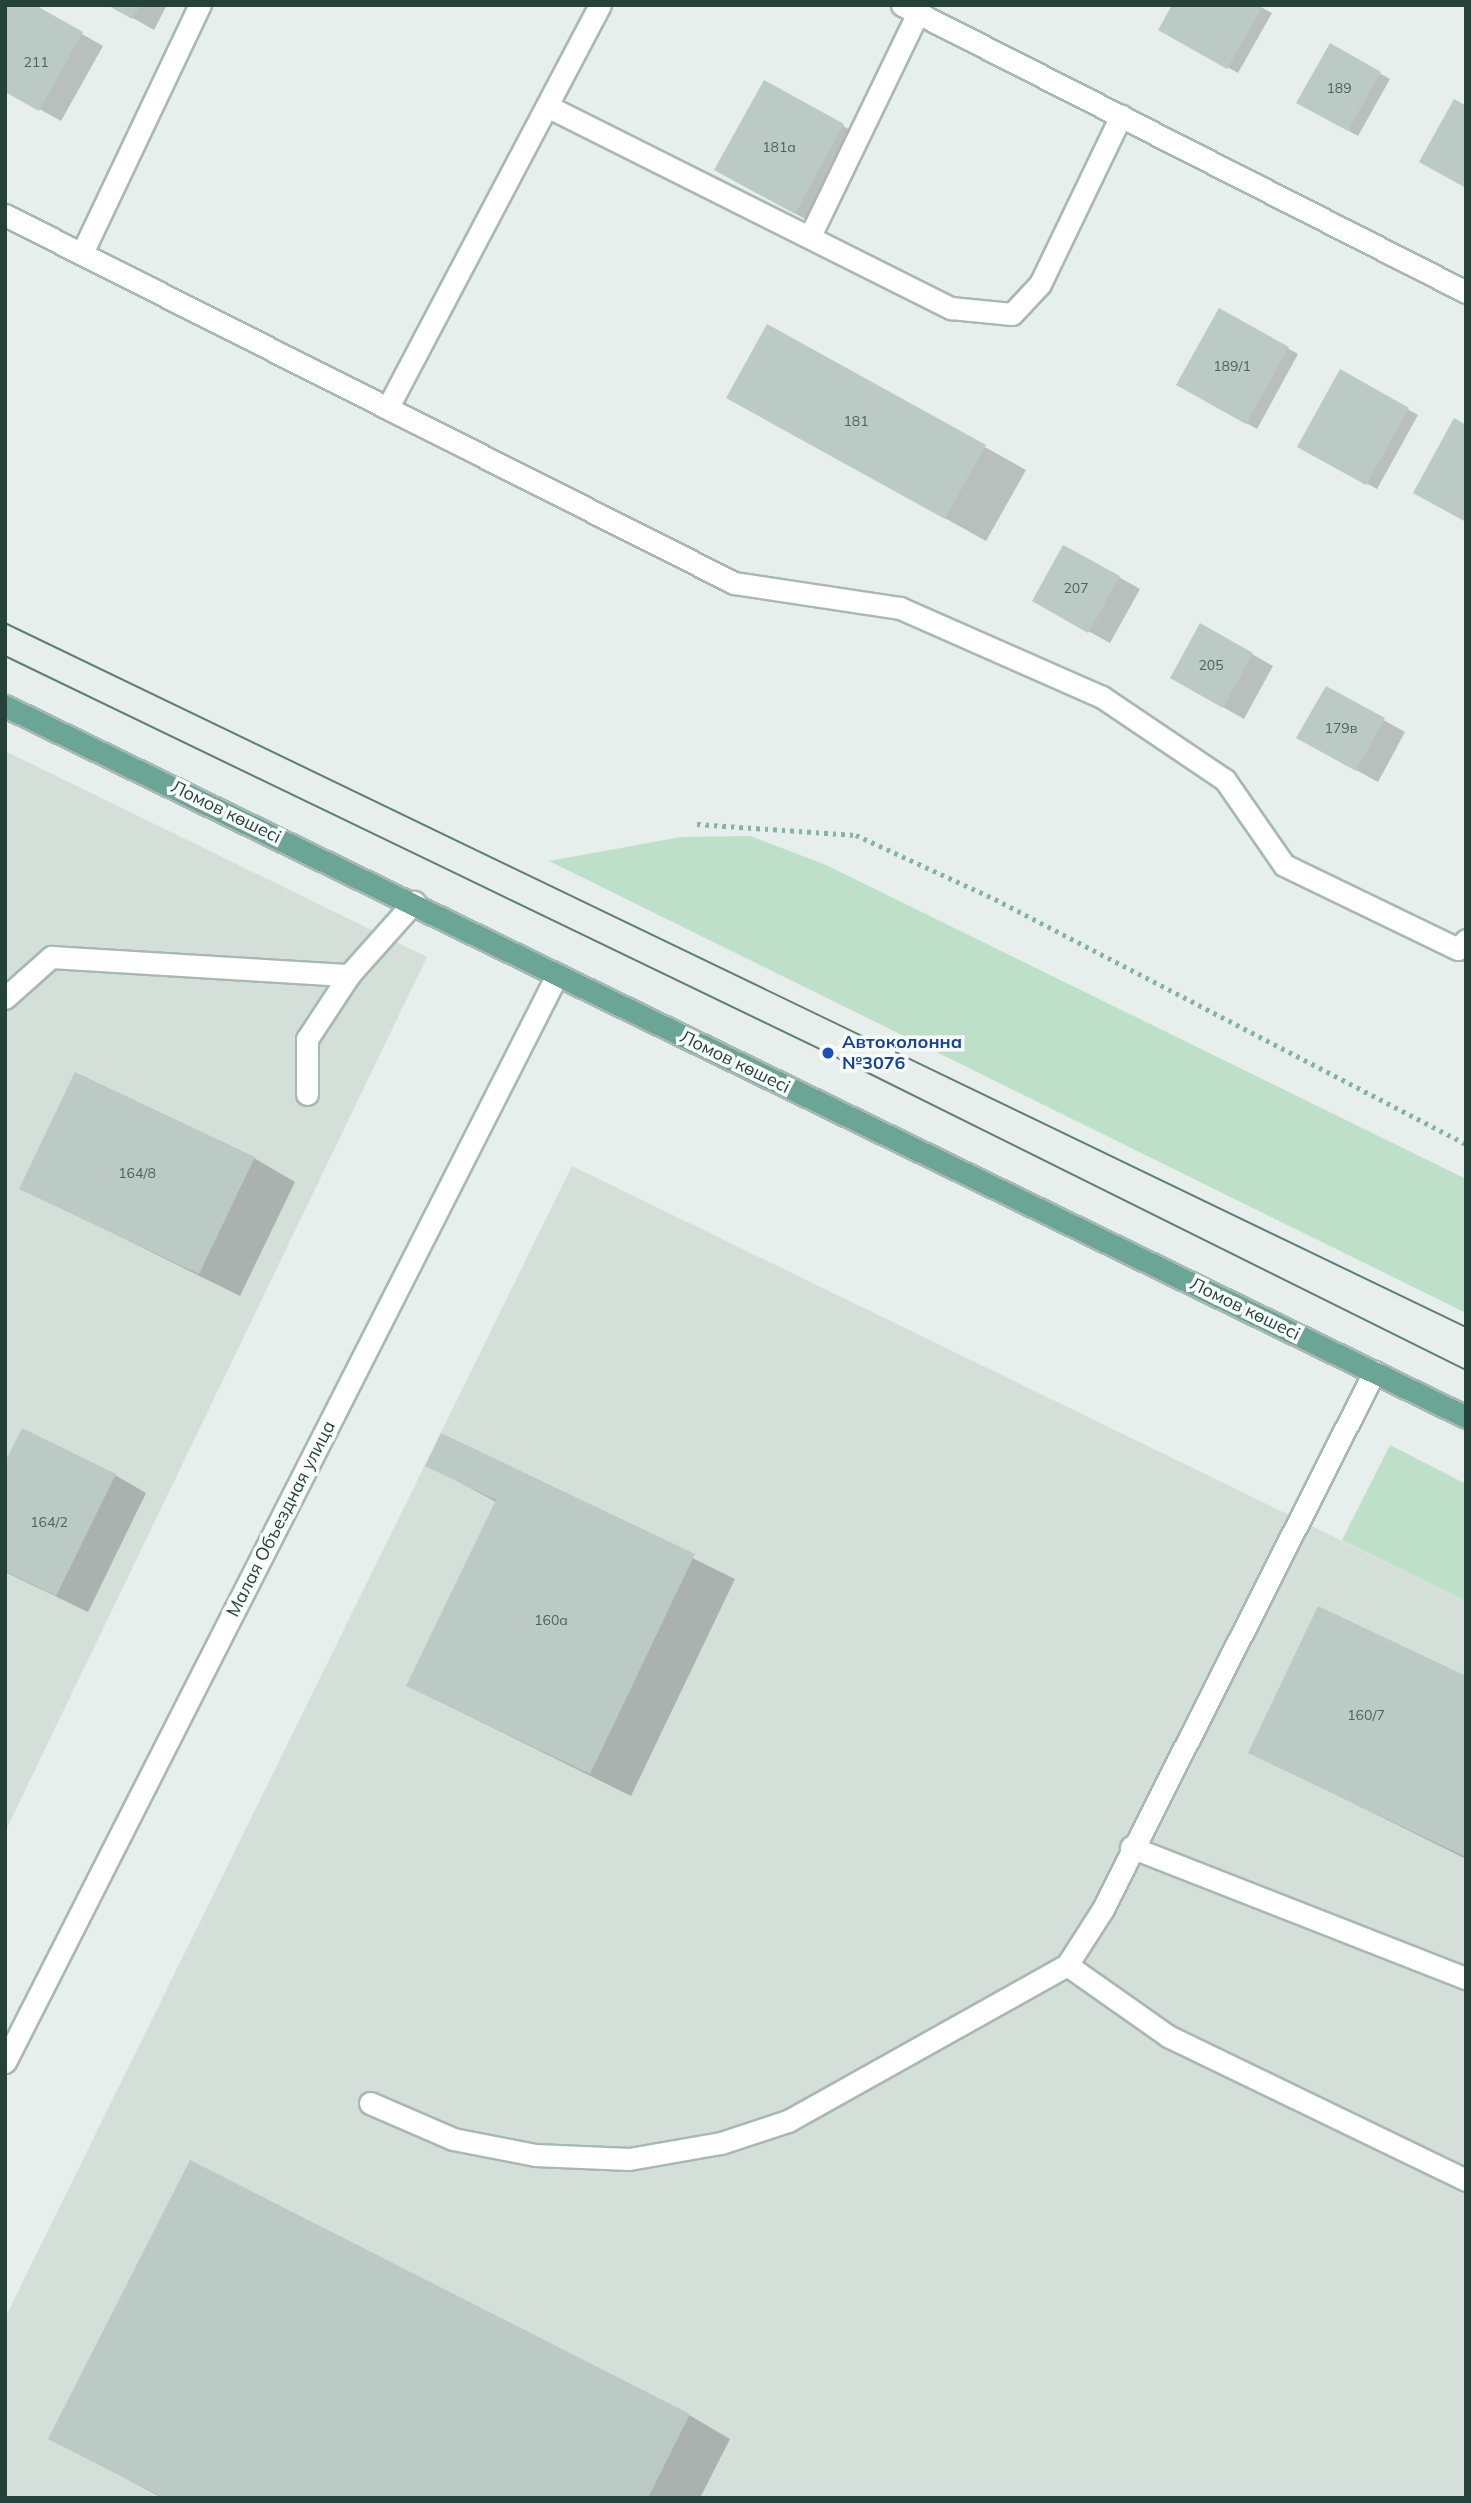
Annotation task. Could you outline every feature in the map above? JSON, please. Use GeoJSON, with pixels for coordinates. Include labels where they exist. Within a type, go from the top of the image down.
{"type":"FeatureCollection","features":[{"type":"Feature","properties":{"kind":"main road","name":"Ломов көшесі"},"geometry":{"type":"LineString","coordinates":[[5,706],[414,902],[557,975],[1466,1417]]}},
{"type":"Feature","properties":{"kind":"street"},"geometry":{"type":"LineString","coordinates":[[82,253],[200,5]]}},
{"type":"Feature","properties":{"kind":"street"},"geometry":{"type":"LineString","coordinates":[[388,405],[600,5]]}},
{"type":"Feature","properties":{"kind":"street"},"geometry":{"type":"LineString","coordinates":[[811,234],[910,9],[1466,292]]}},
{"type":"Feature","properties":{"kind":"street"},"geometry":{"type":"LineString","coordinates":[[547,106],[811,234],[951,308],[1012,314],[1040,285],[1121,116]]}},
{"type":"Feature","properties":{"kind":"street"},"geometry":{"type":"LineString","coordinates":[[5,215],[388,405],[734,583],[901,608],[1102,696],[1225,780],[1284,866],[1458,949],[1466,940]]}},
{"type":"Feature","properties":{"kind":"street"},"geometry":{"type":"LineString","coordinates":[[307,1094],[307,1039],[349,975],[414,902]]}},
{"type":"Feature","properties":{"kind":"street"},"geometry":{"type":"LineString","coordinates":[[5,998],[51,957],[349,975]]}},
{"type":"Feature","properties":{"kind":"street","name":"Малая Объездная улица"},"geometry":{"type":"LineString","coordinates":[[5,2062],[557,975]]}},
{"type":"Feature","properties":{"kind":"street"},"geometry":{"type":"LineString","coordinates":[[370,2103],[453,2139],[535,2155],[629,2159],[721,2143],[788,2121],[1067,1965],[1131,1847],[1374,1372]]}},
{"type":"Feature","properties":{"kind":"street"},"geometry":{"type":"LineString","coordinates":[[1131,1847],[1466,1978]]}},
{"type":"Feature","properties":{"kind":"street"},"geometry":{"type":"LineString","coordinates":[[1067,1965],[1168,2036],[1466,2180]]}},
{"type":"Feature","properties":{"kind":"path"},"geometry":{"type":"LineString","coordinates":[[696,824],[856,835],[995,898],[1466,1144]]}},
{"type":"Feature","properties":{"kind":"shaded area"},"geometry":{"type":"Polygon","coordinates":[[[5,751],[427,957],[5,1832],[5,751]]]}},
{"type":"Feature","properties":{"kind":"shaded area"},"geometry":{"type":"Polygon","coordinates":[[[572,1166],[1466,1601],[1466,2498],[5,2498],[5,2318],[572,1166]]]}},
{"type":"Feature","properties":{"kind":"green space"},"geometry":{"type":"Polygon","coordinates":[[[750,836],[826,865],[1466,1179],[1466,1313],[549,861],[681,837],[750,836]]]}},
{"type":"Feature","properties":{"kind":"green space"},"geometry":{"type":"Polygon","coordinates":[[[1390,1445],[1466,1484],[1466,1601],[1342,1540],[1390,1445]]]}},
{"type":"Feature","properties":{"kind":"building"},"geometry":{"type":"Polygon","coordinates":[[[5,5],[35,5],[83,32],[39,111],[5,92],[5,5]]]}},
{"type":"Feature","properties":{"kind":"building"},"geometry":{"type":"Polygon","coordinates":[[[107,5],[140,5],[132,19],[107,5]]]}},
{"type":"Feature","properties":{"kind":"building"},"geometry":{"type":"Polygon","coordinates":[[[1172,5],[1263,6],[1227,69],[1158,30],[1172,5]]]}},
{"type":"Feature","properties":{"kind":"building"},"geometry":{"type":"Polygon","coordinates":[[[1330,43],[1381,72],[1348,131],[1296,103],[1330,43]]]}},
{"type":"Feature","properties":{"kind":"building"},"geometry":{"type":"Polygon","coordinates":[[[764,80],[844,124],[795,214],[714,170],[764,80]]]}},
{"type":"Feature","properties":{"kind":"building"},"geometry":{"type":"Polygon","coordinates":[[[1454,99],[1466,106],[1466,188],[1419,162],[1454,99]]]}},
{"type":"Feature","properties":{"kind":"building"},"geometry":{"type":"Polygon","coordinates":[[[1219,308],[1289,347],[1246,424],[1176,385],[1219,308]]]}},
{"type":"Feature","properties":{"kind":"building"},"geometry":{"type":"Polygon","coordinates":[[[767,324],[986,445],[945,519],[726,398],[767,324]]]}},
{"type":"Feature","properties":{"kind":"building"},"geometry":{"type":"Polygon","coordinates":[[[1340,369],[1409,408],[1366,485],[1297,447],[1340,369]]]}},
{"type":"Feature","properties":{"kind":"building"},"geometry":{"type":"Polygon","coordinates":[[[1454,418],[1466,425],[1466,522],[1413,493],[1454,418]]]}},
{"type":"Feature","properties":{"kind":"building"},"geometry":{"type":"Polygon","coordinates":[[[1063,545],[1120,576],[1088,633],[1032,601],[1063,545]]]}},
{"type":"Feature","properties":{"kind":"building"},"geometry":{"type":"Polygon","coordinates":[[[1200,623],[1253,653],[1223,708],[1170,678],[1200,623]]]}},
{"type":"Feature","properties":{"kind":"building"},"geometry":{"type":"Polygon","coordinates":[[[1326,686],[1385,718],[1356,771],[1296,738],[1326,686]]]}},
{"type":"Feature","properties":{"kind":"building"},"geometry":{"type":"Polygon","coordinates":[[[75,1072],[255,1157],[199,1274],[19,1189],[75,1072]]]}},
{"type":"Feature","properties":{"kind":"building"},"geometry":{"type":"Polygon","coordinates":[[[22,1428],[116,1474],[56,1596],[5,1571],[5,1462],[22,1428]]]}},
{"type":"Feature","properties":{"kind":"building"},"geometry":{"type":"Polygon","coordinates":[[[441,1433],[695,1554],[590,1774],[406,1686],[496,1500],[425,1466],[441,1433]]]}},
{"type":"Feature","properties":{"kind":"building"},"geometry":{"type":"Polygon","coordinates":[[[1318,1606],[1466,1676],[1466,1857],[1248,1753],[1318,1606]]]}},
{"type":"Feature","properties":{"kind":"building"},"geometry":{"type":"Polygon","coordinates":[[[190,2160],[690,2414],[648,2498],[164,2498],[48,2439],[190,2160]]]}},
{"type":"Feature","properties":{"kind":"tram line"},"geometry":{"type":"LineString","coordinates":[[5,623],[1466,1327]]}},
{"type":"Feature","properties":{"kind":"tram line"},"geometry":{"type":"LineString","coordinates":[[5,656],[828,1053],[1466,1370]]}},
{"type":"Feature","properties":{"kind":"place","name":"Автоколонна №3076"},"geometry":{"type":"Point","coordinates":[828,1053]}}]}
